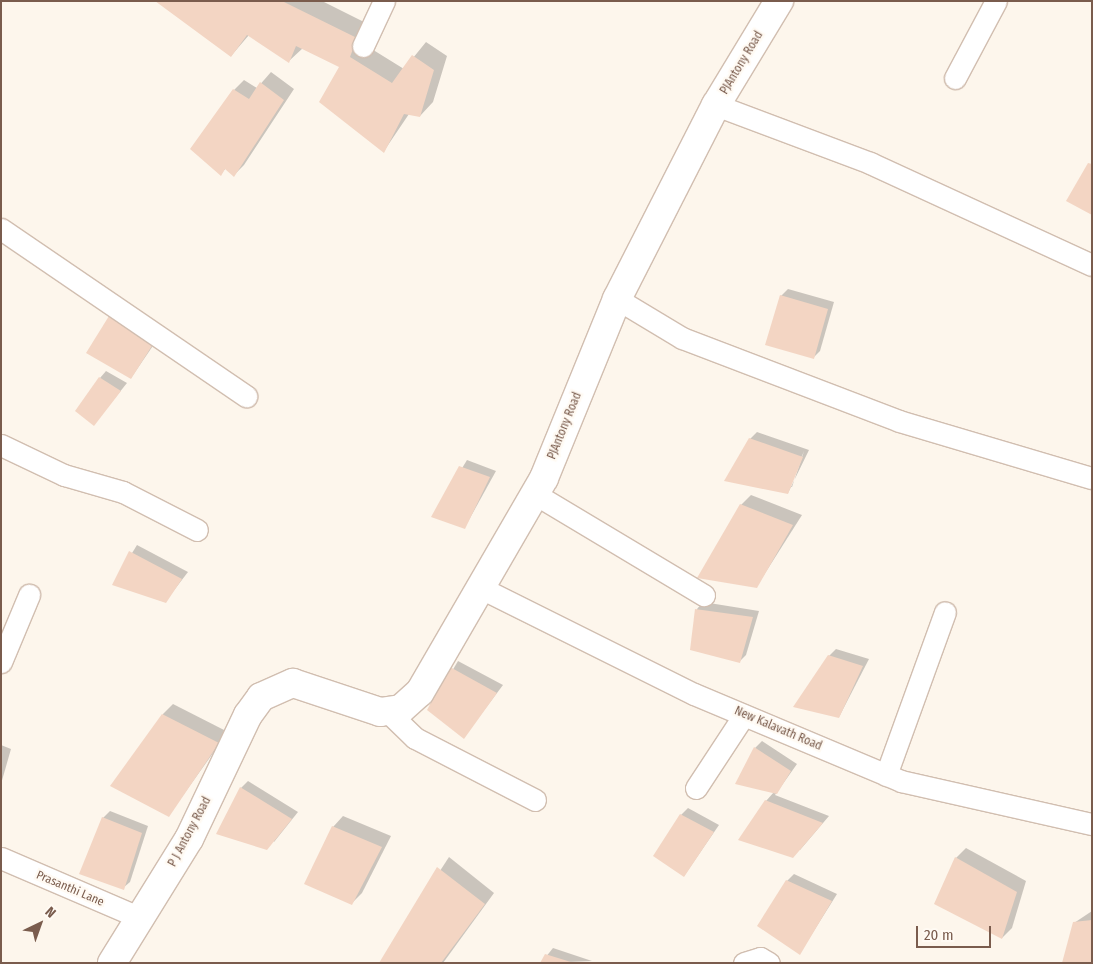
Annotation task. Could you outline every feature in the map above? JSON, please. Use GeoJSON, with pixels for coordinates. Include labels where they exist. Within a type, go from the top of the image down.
{"type":"FeatureCollection","features":[{"type":"Feature","properties":{"kind":"street"},"geometry":{"type":"LineString","coordinates":[[364,46],[384,1]]}},
{"type":"Feature","properties":{"kind":"street","name":"PJAntony Road"},"geometry":{"type":"LineString","coordinates":[[387,711],[401,709],[420,692],[535,494],[617,299],[716,105],[779,1]]}},
{"type":"Feature","properties":{"kind":"street"},"geometry":{"type":"LineString","coordinates":[[955,78],[996,1]]}},
{"type":"Feature","properties":{"kind":"street"},"geometry":{"type":"LineString","coordinates":[[716,105],[870,163],[1092,265]]}},
{"type":"Feature","properties":{"kind":"street"},"geometry":{"type":"LineString","coordinates":[[1,229],[246,396]]}},
{"type":"Feature","properties":{"kind":"street"},"geometry":{"type":"LineString","coordinates":[[617,299],[682,338],[899,421],[1092,478]]}},
{"type":"Feature","properties":{"kind":"street"},"geometry":{"type":"LineString","coordinates":[[1,445],[64,475],[123,492],[197,530]]}},
{"type":"Feature","properties":{"kind":"street"},"geometry":{"type":"LineString","coordinates":[[535,494],[704,594]]}},
{"type":"Feature","properties":{"kind":"street","name":"New Kalavath Road"},"geometry":{"type":"LineString","coordinates":[[481,588],[744,715],[886,775],[1092,824]]}},
{"type":"Feature","properties":{"kind":"street"},"geometry":{"type":"LineString","coordinates":[[1,662],[29,595]]}},
{"type":"Feature","properties":{"kind":"street"},"geometry":{"type":"LineString","coordinates":[[886,775],[945,612]]}},
{"type":"Feature","properties":{"kind":"street","name":"P J Antony Road"},"geometry":{"type":"LineString","coordinates":[[112,963],[189,839],[248,715],[261,697],[293,683],[387,711]]}},
{"type":"Feature","properties":{"kind":"street"},"geometry":{"type":"LineString","coordinates":[[387,711],[415,738],[535,800]]}},
{"type":"Feature","properties":{"kind":"street"},"geometry":{"type":"LineString","coordinates":[[696,788],[744,715]]}},
{"type":"Feature","properties":{"kind":"street","name":"Prasanthi Lane"},"geometry":{"type":"LineString","coordinates":[[1,858],[140,918]]}},
{"type":"Feature","properties":{"kind":"street"},"geometry":{"type":"LineString","coordinates":[[744,963],[760,958],[769,963]]}},
{"type":"Feature","properties":{"kind":"building"},"geometry":{"type":"Polygon","coordinates":[[[155,1],[282,1],[357,38],[350,57],[392,83],[412,55],[434,70],[420,117],[404,114],[384,153],[319,102],[339,67],[296,46],[289,63],[247,35],[231,57],[155,1]]]}},
{"type":"Feature","properties":{"kind":"building"},"geometry":{"type":"Polygon","coordinates":[[[260,82],[284,100],[234,177],[225,169],[221,176],[190,149],[233,89],[249,99],[260,82]]]}},
{"type":"Feature","properties":{"kind":"building"},"geometry":{"type":"Polygon","coordinates":[[[1088,163],[1092,164],[1092,215],[1066,201],[1088,163]]]}},
{"type":"Feature","properties":{"kind":"building"},"geometry":{"type":"Polygon","coordinates":[[[780,295],[828,309],[814,359],[765,345],[780,295]]]}},
{"type":"Feature","properties":{"kind":"building"},"geometry":{"type":"Polygon","coordinates":[[[109,316],[155,341],[131,379],[86,353],[109,316]]]}},
{"type":"Feature","properties":{"kind":"building"},"geometry":{"type":"Polygon","coordinates":[[[99,377],[121,391],[94,426],[75,411],[99,377]]]}},
{"type":"Feature","properties":{"kind":"building"},"geometry":{"type":"Polygon","coordinates":[[[749,438],[803,457],[788,494],[724,481],[749,438]]]}},
{"type":"Feature","properties":{"kind":"building"},"geometry":{"type":"Polygon","coordinates":[[[459,466],[490,477],[465,529],[431,517],[459,466]]]}},
{"type":"Feature","properties":{"kind":"building"},"geometry":{"type":"Polygon","coordinates":[[[740,504],[793,525],[757,588],[697,578],[740,504]]]}},
{"type":"Feature","properties":{"kind":"building"},"geometry":{"type":"Polygon","coordinates":[[[129,551],[182,579],[166,603],[112,585],[129,551]]]}},
{"type":"Feature","properties":{"kind":"building"},"geometry":{"type":"Polygon","coordinates":[[[695,609],[753,617],[740,663],[690,650],[695,609]]]}},
{"type":"Feature","properties":{"kind":"building"},"geometry":{"type":"Polygon","coordinates":[[[828,655],[863,666],[839,718],[793,707],[828,655]]]}},
{"type":"Feature","properties":{"kind":"building"},"geometry":{"type":"Polygon","coordinates":[[[450,667],[497,693],[464,739],[427,710],[450,667]]]}},
{"type":"Feature","properties":{"kind":"building"},"geometry":{"type":"Polygon","coordinates":[[[162,714],[219,743],[169,817],[110,786],[162,714]]]}},
{"type":"Feature","properties":{"kind":"building"},"geometry":{"type":"Polygon","coordinates":[[[754,747],[791,771],[777,794],[735,784],[754,747]]]}},
{"type":"Feature","properties":{"kind":"building"},"geometry":{"type":"Polygon","coordinates":[[[240,787],[292,819],[267,850],[216,834],[240,787]]]}},
{"type":"Feature","properties":{"kind":"building"},"geometry":{"type":"Polygon","coordinates":[[[765,800],[823,823],[793,858],[738,840],[765,800]]]}},
{"type":"Feature","properties":{"kind":"building"},"geometry":{"type":"Polygon","coordinates":[[[680,814],[714,832],[684,877],[653,856],[680,814]]]}},
{"type":"Feature","properties":{"kind":"building"},"geometry":{"type":"Polygon","coordinates":[[[102,817],[142,833],[124,890],[79,874],[102,817]]]}},
{"type":"Feature","properties":{"kind":"building"},"geometry":{"type":"Polygon","coordinates":[[[332,826],[382,847],[352,905],[304,884],[332,826]]]}},
{"type":"Feature","properties":{"kind":"building"},"geometry":{"type":"Polygon","coordinates":[[[955,857],[1017,892],[1002,939],[934,904],[955,857]]]}},
{"type":"Feature","properties":{"kind":"building"},"geometry":{"type":"Polygon","coordinates":[[[437,867],[485,904],[441,963],[379,963],[437,867]]]}},
{"type":"Feature","properties":{"kind":"building"},"geometry":{"type":"Polygon","coordinates":[[[786,880],[832,901],[800,955],[757,926],[786,880]]]}},
{"type":"Feature","properties":{"kind":"building"},"geometry":{"type":"Polygon","coordinates":[[[1092,920],[1092,963],[1062,963],[1073,922],[1092,920]]]}},
{"type":"Feature","properties":{"kind":"building"},"geometry":{"type":"Polygon","coordinates":[[[545,954],[571,962],[571,963],[540,963],[545,954]]]}}]}
